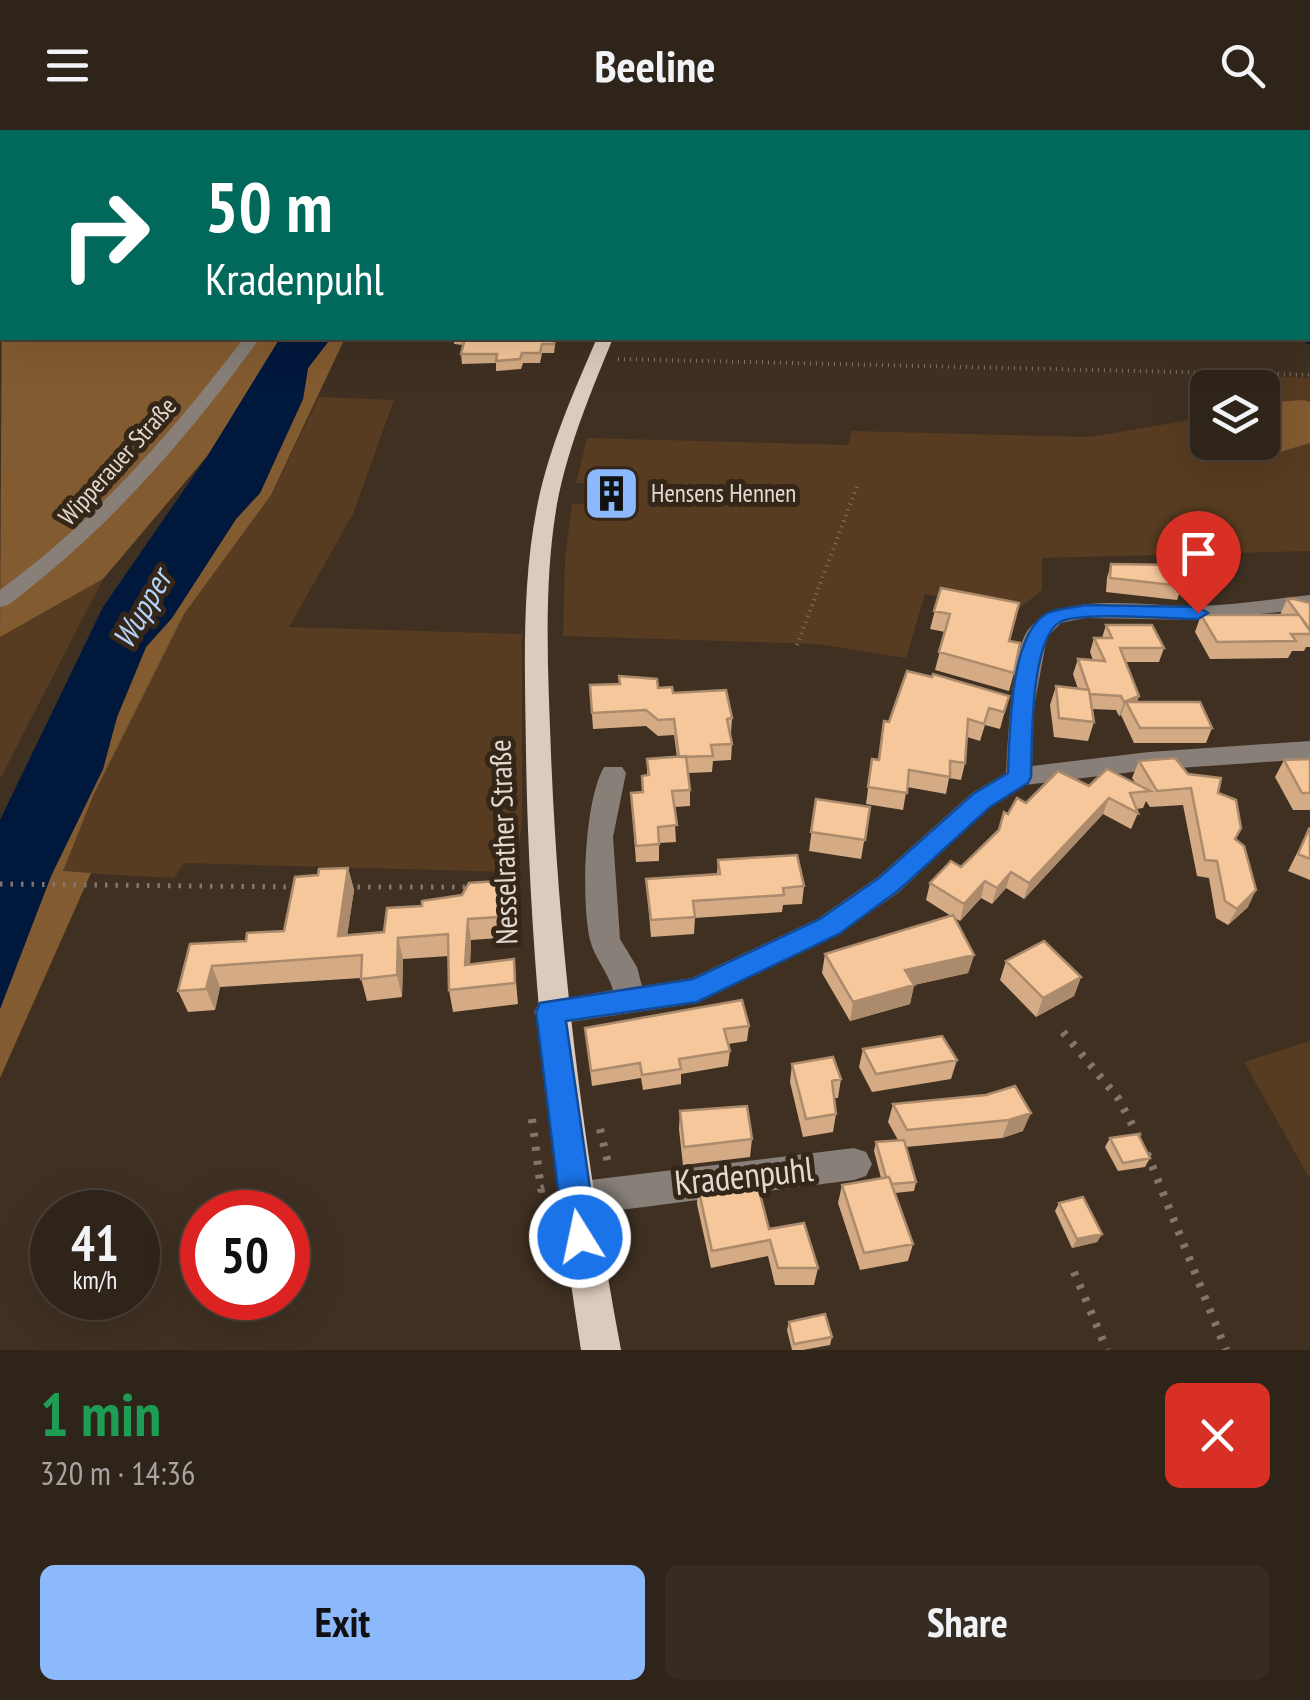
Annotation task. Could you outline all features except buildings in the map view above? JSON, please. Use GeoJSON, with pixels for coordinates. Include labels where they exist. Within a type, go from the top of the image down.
{"type":"FeatureCollection","features":[{"type":"Feature","properties":{"kind":"main road","name":"Nesselrather Straße"},"geometry":{"type":"LineString","coordinates":[[601,1350],[574,1199],[550,1012],[541,887],[537,699],[544,524],[564,446],[610,348]]}},
{"type":"Feature","properties":{"kind":"street","name":"Wipperauer Straße"},"geometry":{"type":"LineString","coordinates":[[0,600],[76,544],[109,513],[165,451],[250,340]]}},
{"type":"Feature","properties":{"kind":"street"},"geometry":{"type":"LineString","coordinates":[[1020,777],[1013,704],[1036,635],[1054,618],[1085,611],[1198,613],[1310,602]]}},
{"type":"Feature","properties":{"kind":"street"},"geometry":{"type":"LineString","coordinates":[[550,1012],[697,990],[829,926],[890,884],[981,800],[1020,777],[1149,761],[1310,750]]}},
{"type":"Feature","properties":{"kind":"street"},"geometry":{"type":"LineString","coordinates":[[613,773],[599,836],[605,941],[622,968],[631,1001]]}},
{"type":"Feature","properties":{"kind":"street","name":"Kradenpuhl"},"geometry":{"type":"LineString","coordinates":[[574,1199],[854,1164]]}},
{"type":"Feature","properties":{"kind":"path"},"geometry":{"type":"LineString","coordinates":[[610,348],[1310,374]]}},
{"type":"Feature","properties":{"kind":"path"},"geometry":{"type":"LineString","coordinates":[[797,644],[857,486]]}},
{"type":"Feature","properties":{"kind":"path"},"geometry":{"type":"LineString","coordinates":[[0,884],[304,887]]}},
{"type":"Feature","properties":{"kind":"path"},"geometry":{"type":"LineString","coordinates":[[342,886],[488,887]]}},
{"type":"Feature","properties":{"kind":"path"},"geometry":{"type":"LineString","coordinates":[[1063,1032],[1118,1098],[1138,1134],[1226,1350]]}},
{"type":"Feature","properties":{"kind":"path"},"geometry":{"type":"LineString","coordinates":[[1074,1272],[1107,1350]]}},
{"type":"Feature","properties":{"kind":"shaded area"},"geometry":{"type":"Polygon","coordinates":[[[2,340],[287,340],[208,455],[103,579],[0,637],[2,340]]]}},
{"type":"Feature","properties":{"kind":"shaded area"},"geometry":{"type":"Polygon","coordinates":[[[329,340],[344,340],[271,495],[184,614],[93,796],[63,871],[91,873],[0,1078],[0,1009],[51,876],[103,769],[117,717],[146,647],[172,618],[236,519],[260,493],[303,399],[308,368],[329,340]]]}},
{"type":"Feature","properties":{"kind":"shaded area"},"geometry":{"type":"Polygon","coordinates":[[[1280,377],[1310,378],[1310,402],[1280,403],[1280,377]]]}},
{"type":"Feature","properties":{"kind":"shaded area"},"geometry":{"type":"Polygon","coordinates":[[[319,397],[394,400],[353,514],[289,627],[522,634],[522,824],[514,872],[184,863],[174,878],[62,872],[93,796],[184,614],[271,495],[319,397]]]}},
{"type":"Feature","properties":{"kind":"shaded area"},"geometry":{"type":"Polygon","coordinates":[[[1280,402],[1310,402],[1310,443],[1280,452],[1280,402]]]}},
{"type":"Feature","properties":{"kind":"shaded area"},"geometry":{"type":"Polygon","coordinates":[[[1190,420],[1190,460],[1280,460],[1280,452],[1310,443],[1310,551],[1042,558],[1042,590],[1016,611],[925,594],[906,658],[817,644],[563,636],[565,559],[572,504],[629,502],[638,497],[620,496],[620,489],[609,489],[608,484],[576,483],[587,438],[848,445],[852,431],[1090,437],[1190,420]]]}},
{"type":"Feature","properties":{"kind":"shaded area"},"geometry":{"type":"Polygon","coordinates":[[[103,579],[0,779],[0,637],[103,579]]]}},
{"type":"Feature","properties":{"kind":"shaded area"},"geometry":{"type":"Polygon","coordinates":[[[1310,1041],[1310,1179],[1244,1062],[1310,1041]]]}},
{"type":"Feature","properties":{"kind":"water","name":"Wupper"},"geometry":{"type":"Polygon","coordinates":[[[279,340],[329,340],[308,368],[303,399],[260,493],[236,519],[172,618],[146,647],[117,717],[103,769],[51,876],[0,1009],[0,820],[103,607],[208,455],[279,340]]]}},
{"type":"Feature","properties":{"kind":"waterway"},"geometry":{"type":"LineString","coordinates":[[1306,340],[1310,342]]}},
{"type":"Feature","properties":{"kind":"place","name":"Hensens Hennen"},"geometry":{"type":"Point","coordinates":[612,493]}},
{"type":"Feature","properties":{"kind":"route"},"geometry":{"type":"LineString","coordinates":[[580,1237],[550,1012],[697,990],[829,926],[890,884],[981,800],[1020,777],[1022,706],[1036,635],[1054,618],[1085,611],[1198,613]]}}]}
